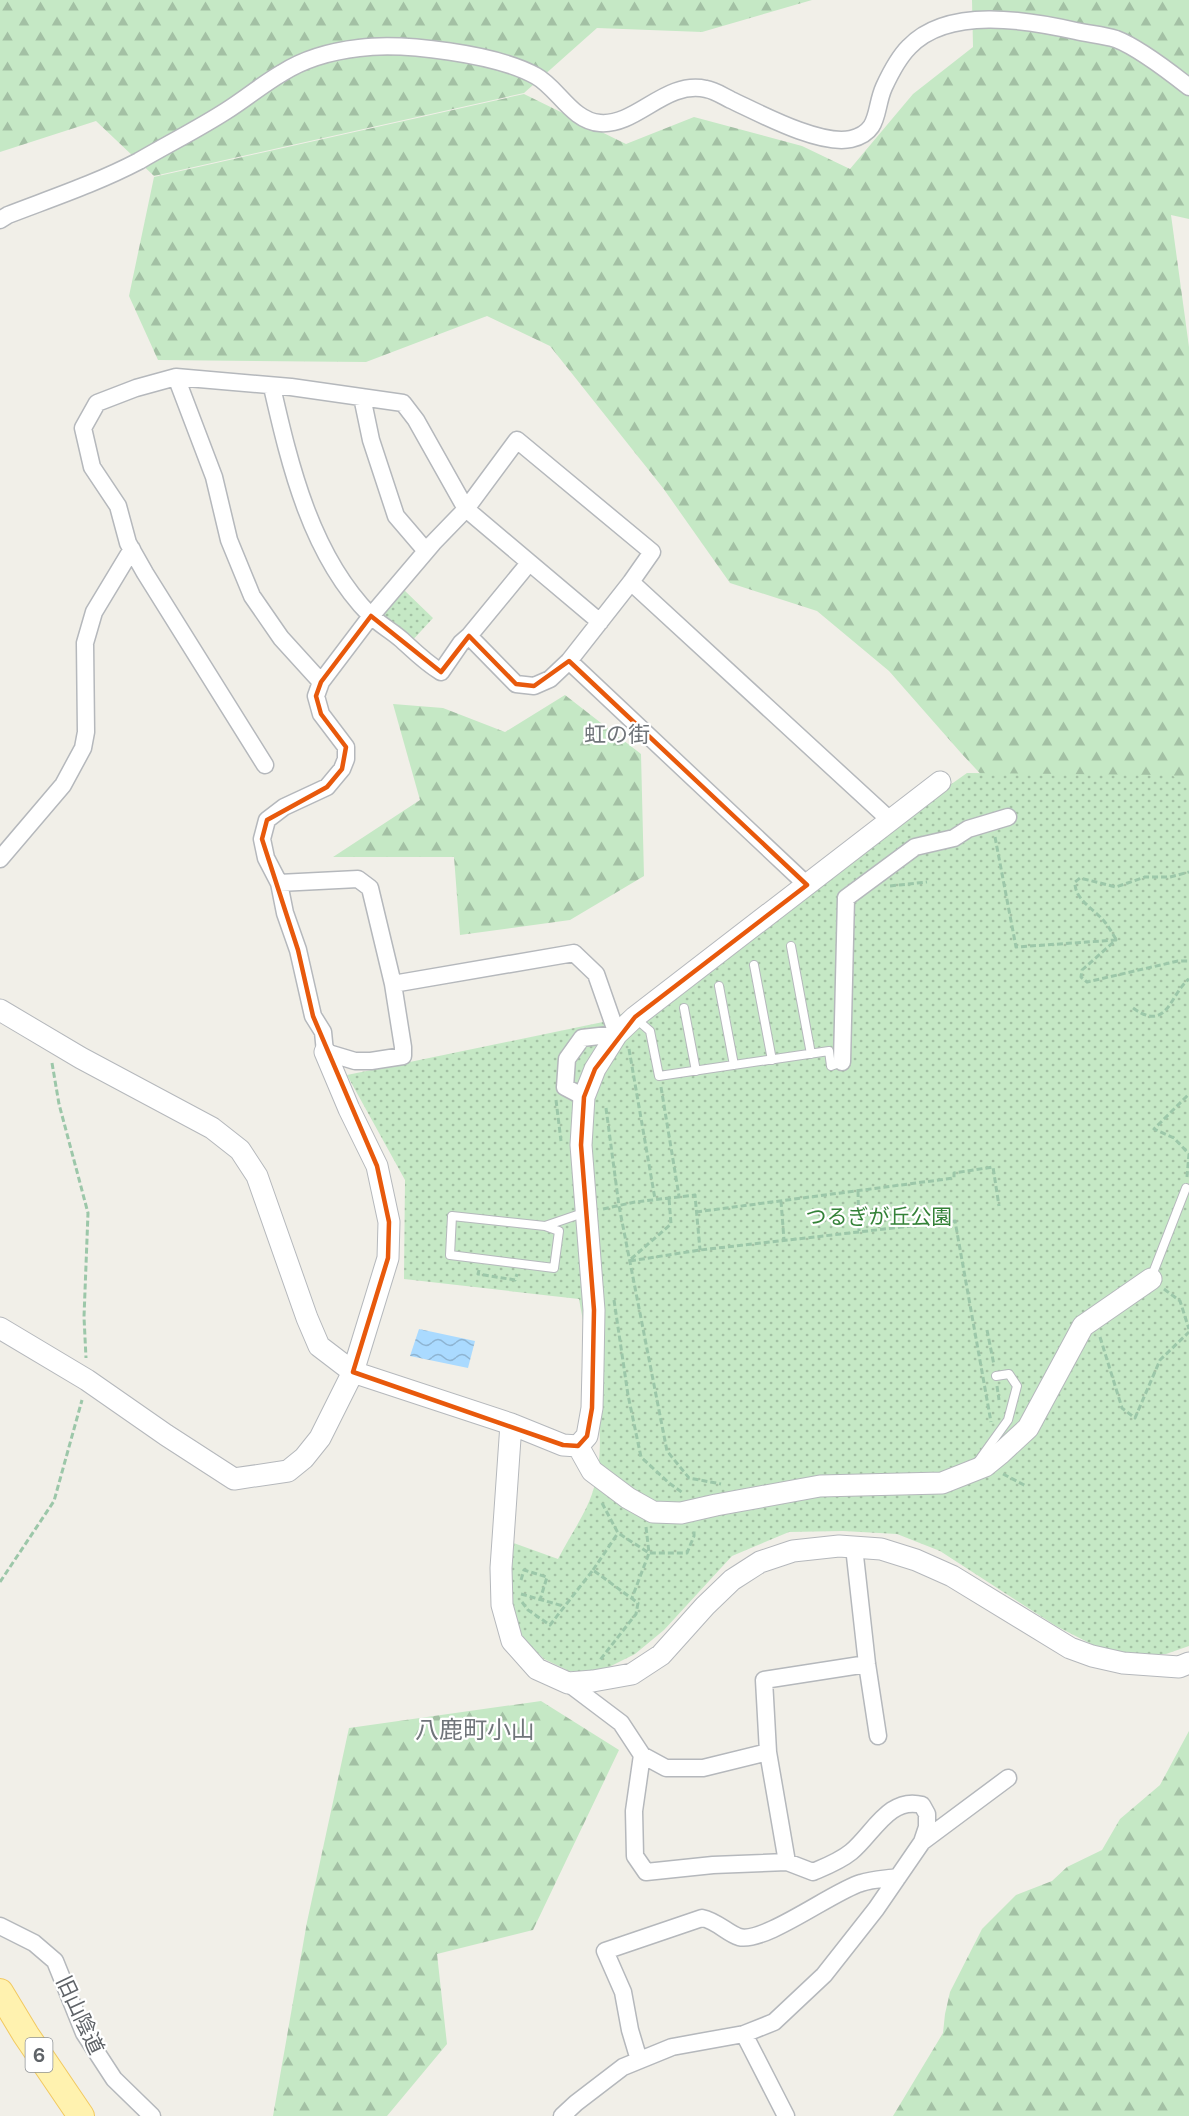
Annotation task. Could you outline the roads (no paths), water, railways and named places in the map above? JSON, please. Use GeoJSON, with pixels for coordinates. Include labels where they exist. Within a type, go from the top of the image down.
{"type":"FeatureCollection","features":[{"type":"Feature","properties":{"kind":"main road","name":"6"},"geometry":{"type":"LineString","coordinates":[[0,1992],[81,2116]]}},
{"type":"Feature","properties":{"kind":"street"},"geometry":{"type":"LineString","coordinates":[[0,220],[8,214],[74,190],[134,163],[225,112],[284,71],[322,56],[359,48],[391,47],[443,51],[500,61],[538,76],[580,116],[598,124],[617,122],[665,96],[687,88],[707,89],[793,127],[826,138],[849,140],[867,133],[875,119],[884,88],[908,48],[922,36],[949,24],[984,19],[1037,22],[1118,40],[1164,68],[1189,87]]}},
{"type":"Feature","properties":{"kind":"street"},"geometry":{"type":"LineString","coordinates":[[176,377],[214,477],[229,540],[252,596],[281,638],[321,682]]}},
{"type":"Feature","properties":{"kind":"street"},"geometry":{"type":"LineString","coordinates":[[265,765],[145,573],[128,543],[118,506],[92,467],[83,428],[97,403],[136,388],[176,377],[291,387],[403,403],[416,420],[466,509],[600,622]]}},
{"type":"Feature","properties":{"kind":"street"},"geometry":{"type":"LineString","coordinates":[[272,387],[284,441],[317,540],[341,581],[371,616],[426,662],[441,672],[461,643],[529,563]]}},
{"type":"Feature","properties":{"kind":"street"},"geometry":{"type":"LineString","coordinates":[[362,397],[371,440],[396,516],[426,551]]}},
{"type":"Feature","properties":{"kind":"street"},"geometry":{"type":"LineString","coordinates":[[0,1328],[87,1380],[165,1436],[234,1479],[288,1471],[304,1458],[320,1438],[353,1372],[388,1258],[389,1222],[377,1166],[349,1109],[325,1052],[323,1032],[313,1016],[279,883],[266,858],[262,839],[267,820],[284,807],[327,787],[342,769],[346,759],[346,747],[321,714],[316,696],[321,682],[371,616],[426,551],[466,509],[517,440],[652,552],[569,662],[550,679],[534,686],[516,684],[469,636]]}},
{"type":"Feature","properties":{"kind":"street"},"geometry":{"type":"LineString","coordinates":[[0,859],[63,785],[83,748],[86,732],[85,643],[94,612],[132,549]]}},
{"type":"Feature","properties":{"kind":"street"},"geometry":{"type":"LineString","coordinates":[[631,582],[891,821]]}},
{"type":"Feature","properties":{"kind":"street"},"geometry":{"type":"LineString","coordinates":[[569,662],[807,885]]}},
{"type":"Feature","properties":{"kind":"street"},"geometry":{"type":"LineString","coordinates":[[578,1446],[587,1436],[592,1408],[594,1310],[581,1145],[584,1097],[595,1069],[626,1026],[940,782]]}},
{"type":"Feature","properties":{"kind":"street"},"geometry":{"type":"LineString","coordinates":[[842,1062],[846,898],[915,848],[954,838],[969,829],[1000,819]]}},
{"type":"Feature","properties":{"kind":"street"},"geometry":{"type":"LineString","coordinates":[[279,883],[358,879],[370,888],[393,984],[403,1056],[355,1061],[325,1052]]}},
{"type":"Feature","properties":{"kind":"street"},"geometry":{"type":"LineString","coordinates":[[393,984],[574,952],[596,974],[626,1026]]}},
{"type":"Feature","properties":{"kind":"street"},"geometry":{"type":"LineString","coordinates":[[0,1010],[48,1039],[212,1128],[240,1150],[257,1176],[319,1346],[353,1372],[511,1424],[563,1445],[578,1446]]}},
{"type":"Feature","properties":{"kind":"street"},"geometry":{"type":"LineString","coordinates":[[584,1097],[565,1087],[567,1059],[582,1038],[626,1026]]}},
{"type":"Feature","properties":{"kind":"street"},"geometry":{"type":"LineString","coordinates":[[578,1446],[592,1471],[628,1498],[653,1512],[681,1513],[820,1486],[942,1483],[985,1466],[1028,1428],[1083,1326],[1151,1279]]}},
{"type":"Feature","properties":{"kind":"street"},"geometry":{"type":"LineString","coordinates":[[511,1424],[501,1568],[511,1591],[502,1605],[512,1641],[537,1669],[568,1683],[621,1723],[642,1755],[666,1768],[703,1768],[768,1752]]}},
{"type":"Feature","properties":{"kind":"street"},"geometry":{"type":"LineString","coordinates":[[568,1683],[632,1674],[661,1655],[705,1605],[732,1580],[760,1562],[793,1551],[839,1546],[881,1549],[916,1560],[952,1576],[1070,1648],[1092,1656],[1123,1663],[1179,1667],[1189,1663]]}},
{"type":"Feature","properties":{"kind":"street"},"geometry":{"type":"LineString","coordinates":[[854,1547],[867,1664],[878,1736]]}},
{"type":"Feature","properties":{"kind":"street"},"geometry":{"type":"LineString","coordinates":[[787,1862],[768,1752],[764,1680],[867,1664]]}},
{"type":"Feature","properties":{"kind":"street"},"geometry":{"type":"LineString","coordinates":[[562,2116],[623,2067],[672,2047],[744,2034],[774,2022],[824,1975],[876,1909],[922,1842],[927,1827],[927,1814],[922,1805],[910,1802],[893,1808],[852,1851],[838,1861],[813,1872],[787,1862],[713,1865],[646,1872],[635,1856],[634,1810],[642,1755]]}},
{"type":"Feature","properties":{"kind":"street"},"geometry":{"type":"LineString","coordinates":[[922,1842],[1008,1778]]}},
{"type":"Feature","properties":{"kind":"street"},"geometry":{"type":"LineString","coordinates":[[639,2060],[630,2030],[623,1992],[605,1951],[702,1918],[712,1920],[739,1937],[754,1936],[860,1883],[898,1877]]}},
{"type":"Feature","properties":{"kind":"street","name":"旧山陰道"},"geometry":{"type":"LineString","coordinates":[[0,1926],[34,1943],[55,1961],[84,2033],[114,2079],[152,2116]]}},
{"type":"Feature","properties":{"kind":"street"},"geometry":{"type":"LineString","coordinates":[[744,2034],[786,2116]]}},
{"type":"Feature","properties":{"kind":"lane"},"geometry":{"type":"LineString","coordinates":[[791,946],[811,1054]]}},
{"type":"Feature","properties":{"kind":"lane"},"geometry":{"type":"LineString","coordinates":[[754,965],[772,1060]]}},
{"type":"Feature","properties":{"kind":"lane"},"geometry":{"type":"LineString","coordinates":[[719,986],[734,1065]]}},
{"type":"Feature","properties":{"kind":"lane"},"geometry":{"type":"LineString","coordinates":[[684,1008],[696,1071]]}},
{"type":"Feature","properties":{"kind":"lane"},"geometry":{"type":"LineString","coordinates":[[626,1026],[650,1031],[659,1076],[829,1051],[831,1066],[842,1062]]}},
{"type":"Feature","properties":{"kind":"lane"},"geometry":{"type":"LineString","coordinates":[[1151,1279],[1186,1188]]}},
{"type":"Feature","properties":{"kind":"lane"},"geometry":{"type":"LineString","coordinates":[[545,1226],[559,1231],[554,1268],[450,1255],[452,1216],[545,1226],[586,1212]]}},
{"type":"Feature","properties":{"kind":"lane"},"geometry":{"type":"LineString","coordinates":[[971,1471],[1008,1420],[1017,1386],[1009,1374],[996,1376]]}},
{"type":"Feature","properties":{"kind":"water"},"geometry":{"type":"Polygon","coordinates":[[[419,1329],[475,1341],[468,1368],[410,1356],[419,1329]]]}},
{"type":"Feature","properties":{"kind":"district","name":"虹の街"},"geometry":{"type":"Point","coordinates":[617,734]}},
{"type":"Feature","properties":{"kind":"district","name":"八鹿町小山"},"geometry":{"type":"Point","coordinates":[475,1730]}},
{"type":"Feature","properties":{"kind":"park label","name":"つるぎが丘公園"},"geometry":{"type":"Point","coordinates":[879,1217]}}]}
